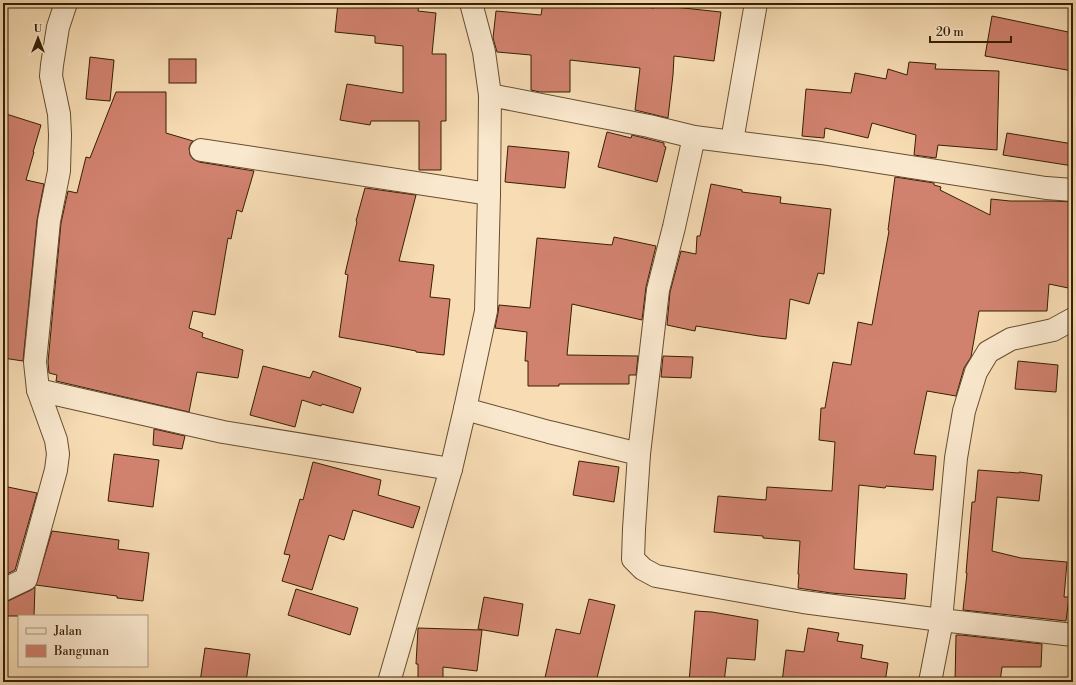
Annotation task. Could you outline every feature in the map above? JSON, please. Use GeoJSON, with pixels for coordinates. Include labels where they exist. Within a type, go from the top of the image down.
{"type":"FeatureCollection","features":[{"type":"Feature","properties":{"kind":"street"},"geometry":{"type":"LineString","coordinates":[[3,590],[26,579],[56,470],[58,454],[56,440],[38,390],[35,362],[49,221],[59,171],[60,114],[51,76],[58,27],[66,3]]}},
{"type":"Feature","properties":{"kind":"street"},"geometry":{"type":"LineString","coordinates":[[389,682],[451,469],[486,311],[490,95],[484,52],[470,3]]}},
{"type":"Feature","properties":{"kind":"street"},"geometry":{"type":"LineString","coordinates":[[732,141],[756,3]]}},
{"type":"Feature","properties":{"kind":"street"},"geometry":{"type":"LineString","coordinates":[[490,95],[642,125],[694,137],[821,153],[1046,188],[1073,190]]}},
{"type":"Feature","properties":{"kind":"street"},"geometry":{"type":"LineString","coordinates":[[694,137],[658,290],[639,454],[633,559],[643,569],[656,576],[803,602],[1073,636]]}},
{"type":"Feature","properties":{"kind":"street"},"geometry":{"type":"LineString","coordinates":[[201,150],[489,194]]}},
{"type":"Feature","properties":{"kind":"street"},"geometry":{"type":"LineString","coordinates":[[930,682],[940,631],[956,458],[964,411],[976,372],[988,352],[1011,339],[1053,330],[1072,322]]}},
{"type":"Feature","properties":{"kind":"street"},"geometry":{"type":"LineString","coordinates":[[38,390],[223,432],[451,469]]}},
{"type":"Feature","properties":{"kind":"street"},"geometry":{"type":"LineString","coordinates":[[465,409],[549,432],[639,454]]}},
{"type":"Feature","properties":{"kind":"building"},"geometry":{"type":"Polygon","coordinates":[[[338,3],[419,3],[418,11],[436,13],[432,54],[446,54],[446,121],[441,121],[441,170],[419,170],[419,121],[371,121],[370,125],[340,120],[347,84],[403,93],[403,46],[375,43],[375,36],[335,32],[338,3]]]}},
{"type":"Feature","properties":{"kind":"building"},"geometry":{"type":"Polygon","coordinates":[[[543,3],[607,3],[654,8],[655,5],[721,12],[714,61],[674,56],[668,118],[635,110],[640,68],[570,60],[570,92],[540,92],[531,90],[531,55],[497,52],[493,38],[496,11],[541,15],[543,3]]]}},
{"type":"Feature","properties":{"kind":"building"},"geometry":{"type":"Polygon","coordinates":[[[992,16],[1073,33],[1073,71],[985,56],[992,16]]]}},
{"type":"Feature","properties":{"kind":"building"},"geometry":{"type":"Polygon","coordinates":[[[90,57],[114,60],[110,101],[86,99],[90,57]]]}},
{"type":"Feature","properties":{"kind":"building"},"geometry":{"type":"Polygon","coordinates":[[[169,59],[196,59],[196,83],[169,83],[169,59]]]}},
{"type":"Feature","properties":{"kind":"building"},"geometry":{"type":"Polygon","coordinates":[[[909,62],[936,64],[935,69],[999,71],[997,150],[938,145],[936,158],[914,155],[916,135],[872,123],[868,138],[825,128],[824,138],[802,136],[806,89],[851,93],[855,73],[886,79],[888,69],[907,75],[909,62]]]}},
{"type":"Feature","properties":{"kind":"building"},"geometry":{"type":"Polygon","coordinates":[[[116,92],[166,92],[166,133],[193,141],[189,148],[190,155],[193,159],[199,162],[254,171],[242,212],[237,210],[231,239],[228,238],[215,315],[193,311],[189,328],[203,333],[202,337],[243,350],[238,378],[197,372],[189,412],[56,381],[57,375],[49,373],[48,362],[61,223],[68,191],[77,193],[86,157],[90,158],[116,92]]]}},
{"type":"Feature","properties":{"kind":"building"},"geometry":{"type":"Polygon","coordinates":[[[3,113],[41,125],[26,180],[44,184],[37,220],[23,361],[3,358],[3,113]]]}},
{"type":"Feature","properties":{"kind":"building"},"geometry":{"type":"Polygon","coordinates":[[[607,132],[631,138],[632,135],[664,143],[664,146],[666,147],[657,182],[598,167],[607,132]]]}},
{"type":"Feature","properties":{"kind":"building"},"geometry":{"type":"Polygon","coordinates":[[[1007,133],[1073,144],[1073,166],[1003,155],[1007,133]]]}},
{"type":"Feature","properties":{"kind":"building"},"geometry":{"type":"Polygon","coordinates":[[[508,146],[569,152],[565,188],[505,182],[508,146]]]}},
{"type":"Feature","properties":{"kind":"building"},"geometry":{"type":"Polygon","coordinates":[[[895,177],[934,183],[934,185],[941,187],[940,190],[990,215],[991,199],[1010,201],[1073,202],[1073,289],[1049,284],[1047,311],[979,311],[971,357],[964,368],[956,396],[927,391],[914,454],[936,456],[933,490],[886,486],[885,488],[859,485],[854,569],[907,574],[905,599],[831,593],[798,588],[800,541],[714,532],[718,496],[766,500],[767,487],[832,491],[835,442],[819,440],[821,408],[825,408],[833,362],[851,365],[858,322],[872,325],[889,231],[895,177]]]}},
{"type":"Feature","properties":{"kind":"building"},"geometry":{"type":"Polygon","coordinates":[[[711,184],[742,190],[742,192],[781,197],[780,203],[831,209],[824,274],[818,273],[809,304],[790,299],[786,339],[696,326],[695,331],[667,325],[670,292],[681,251],[696,254],[697,236],[700,236],[711,184]]]}},
{"type":"Feature","properties":{"kind":"building"},"geometry":{"type":"Polygon","coordinates":[[[365,188],[416,195],[399,261],[434,265],[430,297],[450,299],[444,355],[416,352],[339,337],[348,275],[345,274],[356,221],[365,188]]]}},
{"type":"Feature","properties":{"kind":"building"},"geometry":{"type":"Polygon","coordinates":[[[614,237],[656,246],[646,287],[642,320],[572,304],[567,355],[638,356],[636,375],[629,375],[629,384],[559,384],[559,386],[528,386],[528,361],[525,361],[527,332],[495,328],[499,305],[530,308],[537,238],[612,245],[614,237]]]}},
{"type":"Feature","properties":{"kind":"building"},"geometry":{"type":"Polygon","coordinates":[[[663,356],[693,357],[691,378],[661,377],[663,356]]]}},
{"type":"Feature","properties":{"kind":"building"},"geometry":{"type":"Polygon","coordinates":[[[1018,361],[1058,365],[1056,392],[1015,389],[1018,361]]]}},
{"type":"Feature","properties":{"kind":"building"},"geometry":{"type":"Polygon","coordinates":[[[263,366],[310,378],[313,371],[361,388],[353,413],[302,400],[295,427],[250,415],[263,366]]]}},
{"type":"Feature","properties":{"kind":"building"},"geometry":{"type":"Polygon","coordinates":[[[154,429],[185,436],[182,449],[153,445],[154,429]]]}},
{"type":"Feature","properties":{"kind":"building"},"geometry":{"type":"Polygon","coordinates":[[[114,454],[159,460],[153,507],[108,501],[114,454]]]}},
{"type":"Feature","properties":{"kind":"building"},"geometry":{"type":"Polygon","coordinates":[[[579,461],[619,467],[614,502],[573,495],[579,461]]]}},
{"type":"Feature","properties":{"kind":"building"},"geometry":{"type":"Polygon","coordinates":[[[313,462],[381,480],[378,495],[420,507],[413,528],[353,510],[344,540],[329,535],[312,590],[282,581],[290,555],[284,554],[300,499],[303,500],[313,462]]]}},
{"type":"Feature","properties":{"kind":"building"},"geometry":{"type":"Polygon","coordinates":[[[978,470],[1042,475],[1039,501],[997,497],[992,551],[1021,558],[1067,562],[1064,597],[1069,597],[1066,621],[963,610],[972,502],[975,502],[978,470]]]}},
{"type":"Feature","properties":{"kind":"building"},"geometry":{"type":"Polygon","coordinates":[[[3,486],[37,493],[15,570],[3,576],[3,486]]]}},
{"type":"Feature","properties":{"kind":"building"},"geometry":{"type":"Polygon","coordinates":[[[52,531],[119,540],[118,549],[149,553],[143,601],[36,585],[52,531]]]}},
{"type":"Feature","properties":{"kind":"building"},"geometry":{"type":"Polygon","coordinates":[[[35,587],[34,615],[3,616],[3,602],[35,587]]]}},
{"type":"Feature","properties":{"kind":"building"},"geometry":{"type":"Polygon","coordinates":[[[296,589],[358,608],[350,635],[288,615],[296,589]]]}},
{"type":"Feature","properties":{"kind":"building"},"geometry":{"type":"Polygon","coordinates":[[[484,597],[523,604],[518,636],[478,629],[484,597]]]}},
{"type":"Feature","properties":{"kind":"building"},"geometry":{"type":"Polygon","coordinates":[[[589,599],[615,605],[596,682],[544,682],[556,629],[580,634],[589,599]]]}},
{"type":"Feature","properties":{"kind":"building"},"geometry":{"type":"Polygon","coordinates":[[[695,611],[712,612],[758,620],[755,660],[727,658],[724,682],[689,682],[695,611]]]}},
{"type":"Feature","properties":{"kind":"building"},"geometry":{"type":"Polygon","coordinates":[[[418,628],[482,630],[477,671],[443,667],[443,682],[418,682],[418,664],[416,664],[418,628]]]}},
{"type":"Feature","properties":{"kind":"building"},"geometry":{"type":"Polygon","coordinates":[[[808,628],[839,633],[837,641],[863,645],[861,658],[888,663],[885,682],[782,682],[786,650],[804,652],[808,628]]]}},
{"type":"Feature","properties":{"kind":"building"},"geometry":{"type":"Polygon","coordinates":[[[956,635],[1042,644],[1041,667],[1002,667],[1000,682],[955,682],[956,635]]]}},
{"type":"Feature","properties":{"kind":"building"},"geometry":{"type":"Polygon","coordinates":[[[205,648],[250,654],[246,682],[200,682],[205,648]]]}}]}
